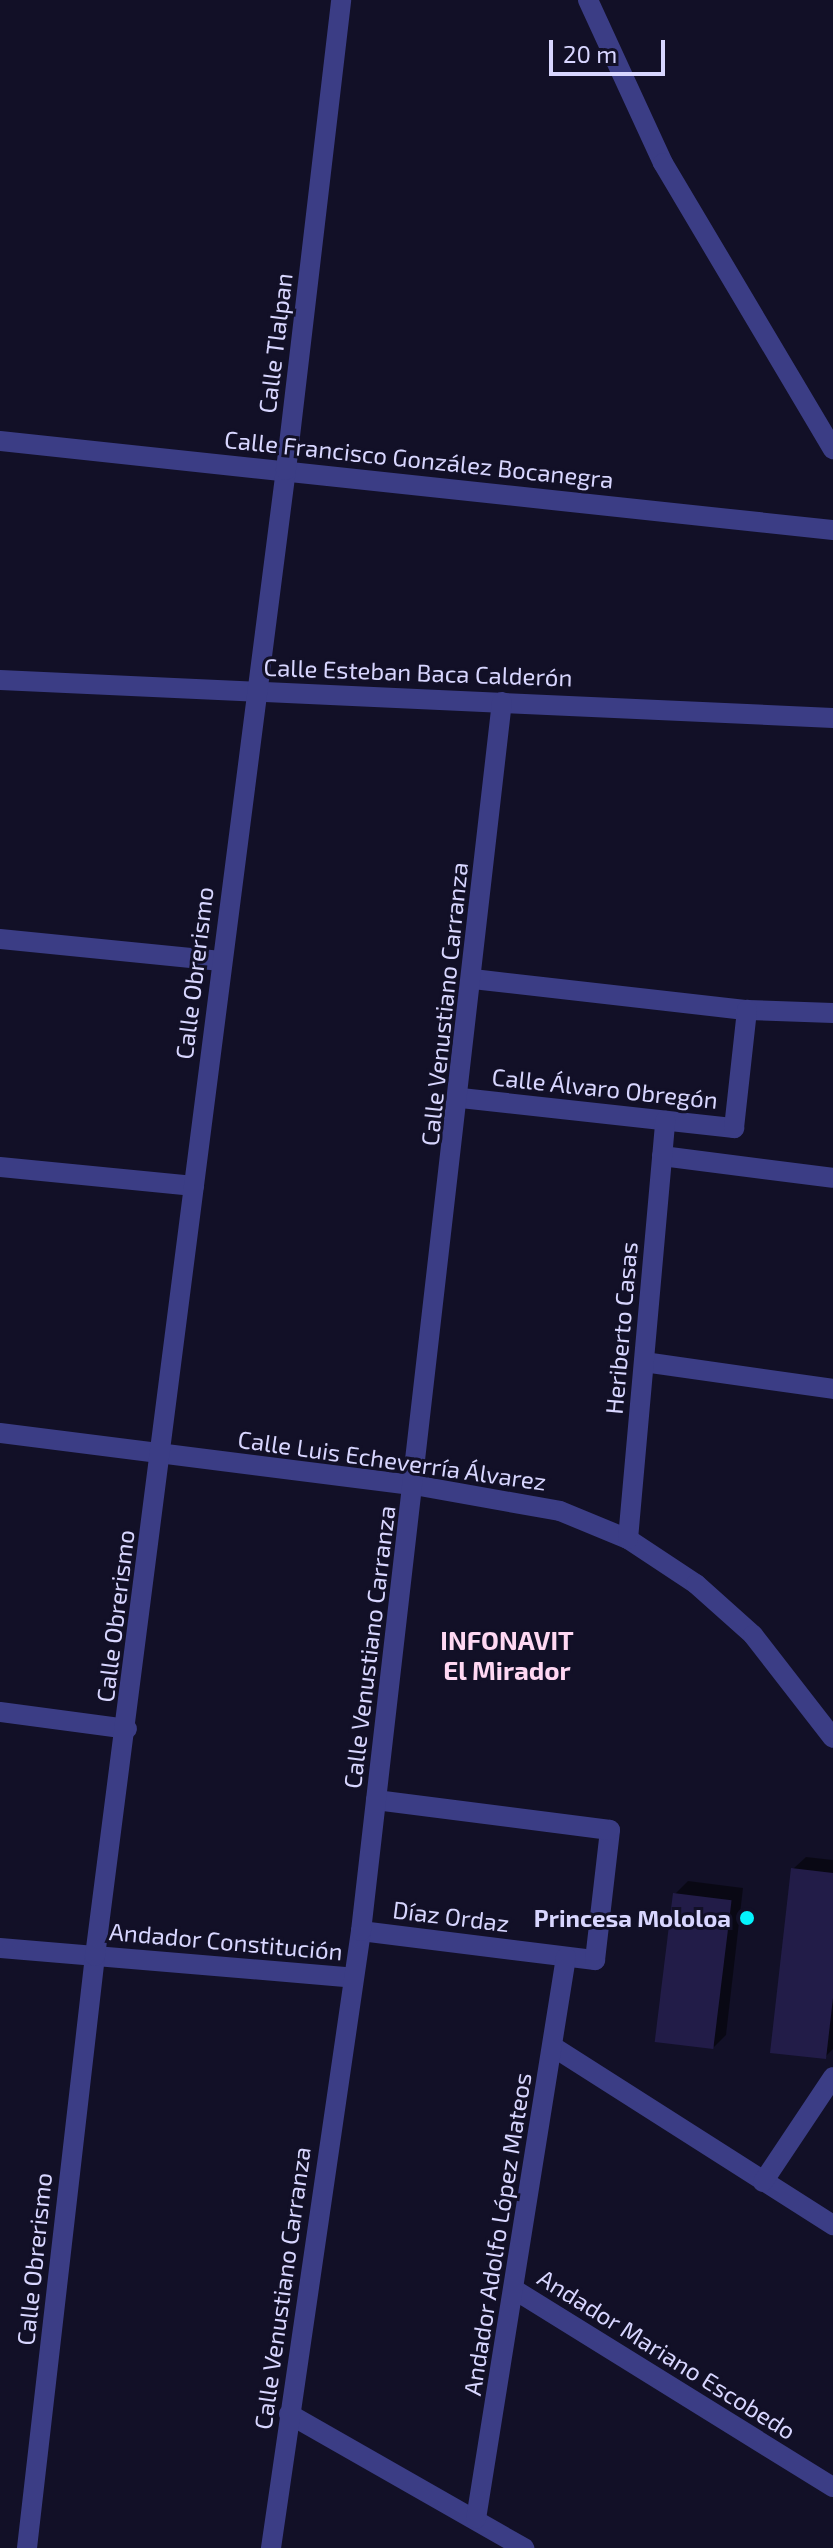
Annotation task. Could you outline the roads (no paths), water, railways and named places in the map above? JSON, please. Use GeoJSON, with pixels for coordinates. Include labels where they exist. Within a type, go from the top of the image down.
{"type":"FeatureCollection","features":[{"type":"Feature","properties":{"kind":"street","name":"Calle Tlalpan"},"geometry":{"type":"LineString","coordinates":[[256,691],[286,470],[341,0]]}},
{"type":"Feature","properties":{"kind":"street"},"geometry":{"type":"LineString","coordinates":[[588,0],[663,163],[833,449]]}},
{"type":"Feature","properties":{"kind":"street","name":"Calle Francisco González Bocanegra"},"geometry":{"type":"LineString","coordinates":[[0,441],[833,530]]}},
{"type":"Feature","properties":{"kind":"street","name":"Calle Esteban Baca Calderón"},"geometry":{"type":"LineString","coordinates":[[0,680],[833,718]]}},
{"type":"Feature","properties":{"kind":"street","name":"Calle Obrerismo"},"geometry":{"type":"LineString","coordinates":[[27,2548],[95,1956],[127,1729],[256,691]]}},
{"type":"Feature","properties":{"kind":"street","name":"Calle Venustiano Carranza"},"geometry":{"type":"LineString","coordinates":[[271,2548],[361,1931],[461,1098],[502,702]]}},
{"type":"Feature","properties":{"kind":"street"},"geometry":{"type":"LineString","coordinates":[[0,939],[221,961]]}},
{"type":"Feature","properties":{"kind":"street"},"geometry":{"type":"LineString","coordinates":[[473,979],[747,1010],[833,1013]]}},
{"type":"Feature","properties":{"kind":"street","name":"Calle Álvaro Obregón"},"geometry":{"type":"LineString","coordinates":[[461,1098],[734,1128],[747,1010]]}},
{"type":"Feature","properties":{"kind":"street","name":"Heriberto Casas"},"geometry":{"type":"LineString","coordinates":[[628,1539],[665,1121]]}},
{"type":"Feature","properties":{"kind":"street"},"geometry":{"type":"LineString","coordinates":[[662,1156],[833,1178]]}},
{"type":"Feature","properties":{"kind":"street"},"geometry":{"type":"LineString","coordinates":[[0,1167],[194,1186]]}},
{"type":"Feature","properties":{"kind":"street"},"geometry":{"type":"LineString","coordinates":[[644,1362],[833,1389]]}},
{"type":"Feature","properties":{"kind":"street","name":"Calle Luis Echeverría Álvarez"},"geometry":{"type":"LineString","coordinates":[[0,1433],[414,1485],[560,1511],[628,1539],[696,1584],[753,1635],[833,1738]]}},
{"type":"Feature","properties":{"kind":"street"},"geometry":{"type":"LineString","coordinates":[[0,1712],[127,1729]]}},
{"type":"Feature","properties":{"kind":"street","name":"Díaz Ordaz"},"geometry":{"type":"LineString","coordinates":[[361,1931],[595,1960],[610,1830],[376,1800]]}},
{"type":"Feature","properties":{"kind":"street","name":"Andador Constitución"},"geometry":{"type":"LineString","coordinates":[[0,1948],[354,1978]]}},
{"type":"Feature","properties":{"kind":"street","name":"Andador Adolfo López Mateos"},"geometry":{"type":"LineString","coordinates":[[476,2519],[555,2048],[566,1957]]}},
{"type":"Feature","properties":{"kind":"street"},"geometry":{"type":"LineString","coordinates":[[555,2048],[833,2225]]}},
{"type":"Feature","properties":{"kind":"street"},"geometry":{"type":"LineString","coordinates":[[763,2182],[833,2077]]}},
{"type":"Feature","properties":{"kind":"street","name":"Andador Mariano Escobedo"},"geometry":{"type":"LineString","coordinates":[[515,2290],[833,2487]]}},
{"type":"Feature","properties":{"kind":"street"},"geometry":{"type":"LineString","coordinates":[[289,2414],[524,2548]]}},
{"type":"Feature","properties":{"kind":"place","name":"Princesa Mololoa"},"geometry":{"type":"Point","coordinates":[747,1918]}},
{"type":"Feature","properties":{"kind":"district","name":"INFONAVIT El Mirador"},"geometry":{"type":"Point","coordinates":[507,1655]}}]}
